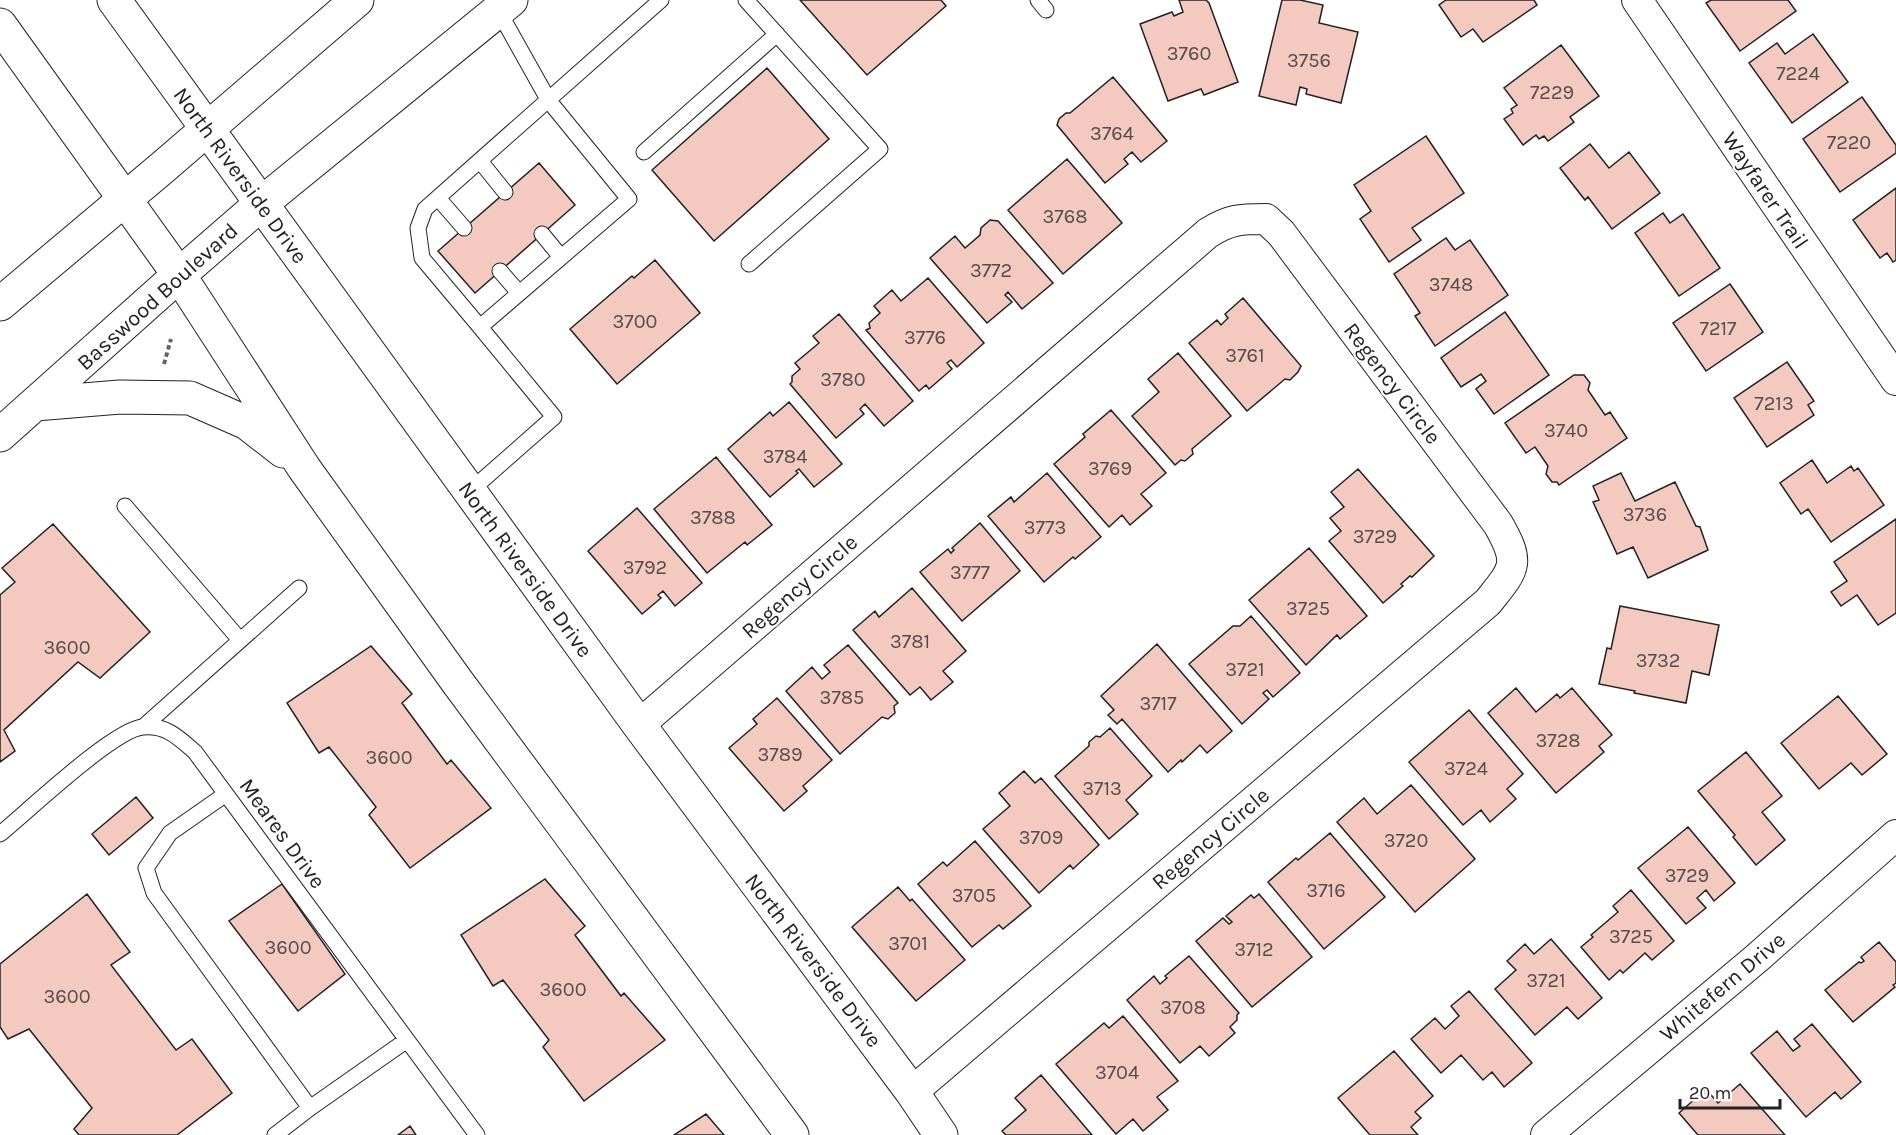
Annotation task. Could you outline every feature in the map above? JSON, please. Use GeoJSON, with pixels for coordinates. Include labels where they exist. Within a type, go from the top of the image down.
{"type":"FeatureCollection","features":[{"type":"Feature","properties":{"kind":"main road","name":"North Riverside Drive"},"geometry":{"type":"LineString","coordinates":[[114,0],[639,724],[912,1092],[941,1135]]}},
{"type":"Feature","properties":{"kind":"main road"},"geometry":{"type":"LineString","coordinates":[[0,304],[357,0]]}},
{"type":"Feature","properties":{"kind":"main road","name":"Basswood Boulevard"},"geometry":{"type":"LineString","coordinates":[[0,435],[262,203],[504,5]]}},
{"type":"Feature","properties":{"kind":"main road"},"geometry":{"type":"LineString","coordinates":[[0,25],[179,275],[304,468],[456,680],[792,1135]]}},
{"type":"Feature","properties":{"kind":"main road"},"geometry":{"type":"LineString","coordinates":[[35,404],[120,398],[190,398],[247,423],[304,468]]}},
{"type":"Feature","properties":{"kind":"street","name":"Wayfarer Trail"},"geometry":{"type":"LineString","coordinates":[[1636,0],[1896,380]]}},
{"type":"Feature","properties":{"kind":"street","name":"Regency Circle"},"geometry":{"type":"LineString","coordinates":[[639,724],[1208,233],[1224,223],[1240,218],[1266,219],[1281,233],[1491,514],[1510,544],[1514,563],[1503,583],[1488,602],[912,1092]]}},
{"type":"Feature","properties":{"kind":"street","name":"Whitefern Drive"},"geometry":{"type":"LineString","coordinates":[[1546,1135],[1757,958],[1896,835]]}},
{"type":"Feature","properties":{"kind":"lane"},"geometry":{"type":"LineString","coordinates":[[470,491],[554,417],[422,258],[418,228],[425,209],[661,0]]}},
{"type":"Feature","properties":{"kind":"lane"},"geometry":{"type":"LineString","coordinates":[[746,0],[880,148],[749,264]]}},
{"type":"Feature","properties":{"kind":"lane"},"geometry":{"type":"LineString","coordinates":[[480,327],[628,199],[549,101],[504,5]]}},
{"type":"Feature","properties":{"kind":"lane"},"geometry":{"type":"LineString","coordinates":[[645,152],[777,34]]}},
{"type":"Feature","properties":{"kind":"lane"},"geometry":{"type":"LineString","coordinates":[[480,161],[505,192]]}},
{"type":"Feature","properties":{"kind":"lane"},"geometry":{"type":"LineString","coordinates":[[438,198],[464,228]]}},
{"type":"Feature","properties":{"kind":"lane"},"geometry":{"type":"LineString","coordinates":[[542,234],[561,257]]}},
{"type":"Feature","properties":{"kind":"lane"},"geometry":{"type":"LineString","coordinates":[[500,271],[519,294]]}},
{"type":"Feature","properties":{"kind":"lane"},"geometry":{"type":"LineString","coordinates":[[124,506],[240,640]]}},
{"type":"Feature","properties":{"kind":"lane"},"geometry":{"type":"LineString","coordinates":[[0,834],[111,741],[143,727],[299,588]]}},
{"type":"Feature","properties":{"kind":"lane","name":"Meares Drive"},"geometry":{"type":"LineString","coordinates":[[143,727],[171,731],[195,752],[477,1135]]}},
{"type":"Feature","properties":{"kind":"lane"},"geometry":{"type":"LineString","coordinates":[[226,795],[170,832],[146,868],[154,893],[310,1108]]}},
{"type":"Feature","properties":{"kind":"lane"},"geometry":{"type":"LineString","coordinates":[[275,1135],[407,1040]]}},
{"type":"Feature","properties":{"kind":"building"},"geometry":{"type":"Polygon","coordinates":[[[800,0],[941,0],[946,6],[867,75],[800,0]]]}},
{"type":"Feature","properties":{"kind":"building"},"geometry":{"type":"Polygon","coordinates":[[[1179,0],[1206,0],[1209,3],[1238,82],[1204,95],[1201,89],[1168,101],[1140,24],[1172,12],[1174,16],[1183,12],[1179,0]]]}},
{"type":"Feature","properties":{"kind":"building"},"geometry":{"type":"Polygon","coordinates":[[[1282,0],[1300,0],[1323,5],[1319,23],[1358,32],[1341,103],[1306,94],[1307,89],[1300,87],[1296,105],[1259,96],[1282,0]]]}},
{"type":"Feature","properties":{"kind":"building"},"geometry":{"type":"Polygon","coordinates":[[[1446,0],[1534,0],[1537,5],[1483,42],[1473,29],[1461,37],[1439,5],[1446,0]]]}},
{"type":"Feature","properties":{"kind":"building"},"geometry":{"type":"Polygon","coordinates":[[[1711,0],[1788,0],[1796,11],[1740,51],[1706,3],[1711,0]]]}},
{"type":"Feature","properties":{"kind":"building"},"geometry":{"type":"Polygon","coordinates":[[[1813,34],[1848,82],[1792,123],[1749,63],[1777,43],[1785,54],[1813,34]]]}},
{"type":"Feature","properties":{"kind":"building"},"geometry":{"type":"Polygon","coordinates":[[[1561,45],[1599,96],[1570,117],[1574,122],[1548,141],[1544,136],[1539,139],[1536,135],[1523,145],[1504,119],[1513,113],[1511,109],[1517,105],[1504,88],[1561,45]]]}},
{"type":"Feature","properties":{"kind":"building"},"geometry":{"type":"Polygon","coordinates":[[[767,68],[829,139],[714,241],[652,170],[767,68]]]}},
{"type":"Feature","properties":{"kind":"building"},"geometry":{"type":"Polygon","coordinates":[[[1113,77],[1167,141],[1141,162],[1132,152],[1124,159],[1128,164],[1105,183],[1057,125],[1059,119],[1066,113],[1070,113],[1113,77]]]}},
{"type":"Feature","properties":{"kind":"building"},"geometry":{"type":"Polygon","coordinates":[[[1862,97],[1896,145],[1896,153],[1840,192],[1803,139],[1862,97]]]}},
{"type":"Feature","properties":{"kind":"building"},"geometry":{"type":"Polygon","coordinates":[[[1426,136],[1464,193],[1412,228],[1421,240],[1389,262],[1360,219],[1371,211],[1354,185],[1426,136]]]}},
{"type":"Feature","properties":{"kind":"building"},"geometry":{"type":"Polygon","coordinates":[[[1590,144],[1609,168],[1629,152],[1660,193],[1612,229],[1588,197],[1585,200],[1560,168],[1590,144]]]}},
{"type":"Feature","properties":{"kind":"building"},"geometry":{"type":"Polygon","coordinates":[[[1067,159],[1122,223],[1063,274],[1008,210],[1067,159]]]}},
{"type":"Feature","properties":{"kind":"building"},"geometry":{"type":"Polygon","coordinates":[[[539,163],[575,205],[475,293],[438,251],[539,163]]]}},
{"type":"Feature","properties":{"kind":"building"},"geometry":{"type":"Polygon","coordinates":[[[1896,188],[1896,260],[1893,262],[1887,253],[1880,258],[1853,220],[1896,188]]]}},
{"type":"Feature","properties":{"kind":"building"},"geometry":{"type":"Polygon","coordinates":[[[1663,213],[1670,223],[1683,214],[1720,268],[1679,296],[1635,233],[1663,213]]]}},
{"type":"Feature","properties":{"kind":"building"},"geometry":{"type":"Polygon","coordinates":[[[990,220],[998,221],[1053,283],[1022,309],[1008,292],[1005,295],[1012,302],[987,323],[930,258],[955,236],[965,248],[980,235],[981,228],[990,220]]]}},
{"type":"Feature","properties":{"kind":"building"},"geometry":{"type":"Polygon","coordinates":[[[1446,238],[1455,250],[1470,240],[1508,295],[1435,346],[1415,316],[1420,313],[1394,274],[1446,238]]]}},
{"type":"Feature","properties":{"kind":"building"},"geometry":{"type":"Polygon","coordinates":[[[655,260],[700,313],[617,384],[570,329],[632,276],[634,278],[655,260]]]}},
{"type":"Feature","properties":{"kind":"building"},"geometry":{"type":"Polygon","coordinates":[[[928,278],[984,343],[957,367],[951,360],[947,363],[952,369],[929,389],[926,385],[919,391],[866,330],[870,328],[869,323],[880,313],[874,306],[892,290],[901,301],[928,278]]]}},
{"type":"Feature","properties":{"kind":"building"},"geometry":{"type":"Polygon","coordinates":[[[1730,284],[1763,332],[1706,371],[1673,323],[1730,284]]]}},
{"type":"Feature","properties":{"kind":"building"},"geometry":{"type":"Polygon","coordinates":[[[1243,298],[1301,366],[1290,380],[1285,379],[1247,411],[1189,343],[1217,320],[1221,325],[1228,318],[1225,314],[1243,298]]]}},
{"type":"Feature","properties":{"kind":"building"},"geometry":{"type":"Polygon","coordinates":[[[1505,312],[1549,375],[1494,414],[1476,389],[1486,381],[1481,374],[1461,387],[1441,358],[1505,312]]]}},
{"type":"Feature","properties":{"kind":"building"},"geometry":{"type":"Polygon","coordinates":[[[839,314],[913,401],[884,426],[865,404],[860,409],[864,414],[836,438],[790,384],[792,376],[800,369],[795,363],[819,343],[813,336],[839,314]]]}},
{"type":"Feature","properties":{"kind":"building"},"geometry":{"type":"Polygon","coordinates":[[[1178,353],[1231,416],[1192,449],[1193,454],[1185,461],[1181,460],[1175,465],[1132,416],[1159,392],[1148,379],[1178,353]]]}},
{"type":"Feature","properties":{"kind":"building"},"geometry":{"type":"Polygon","coordinates":[[[1787,362],[1814,401],[1808,405],[1814,415],[1767,447],[1734,398],[1787,362]]]}},
{"type":"Feature","properties":{"kind":"building"},"geometry":{"type":"Polygon","coordinates":[[[1574,375],[1584,375],[1590,383],[1588,390],[1605,415],[1610,412],[1627,438],[1559,485],[1557,482],[1552,482],[1546,474],[1548,466],[1535,447],[1526,453],[1505,423],[1574,375]]]}},
{"type":"Feature","properties":{"kind":"building"},"geometry":{"type":"Polygon","coordinates":[[[789,402],[842,464],[814,487],[799,469],[796,471],[798,473],[770,497],[728,449],[770,412],[773,416],[789,402]]]}},
{"type":"Feature","properties":{"kind":"building"},"geometry":{"type":"Polygon","coordinates":[[[1111,410],[1166,473],[1141,494],[1152,506],[1130,525],[1122,515],[1109,527],[1054,464],[1085,437],[1083,434],[1111,410]]]}},
{"type":"Feature","properties":{"kind":"building"},"geometry":{"type":"Polygon","coordinates":[[[716,457],[772,525],[747,545],[745,542],[707,573],[654,509],[716,457]]]}},
{"type":"Feature","properties":{"kind":"building"},"geometry":{"type":"Polygon","coordinates":[[[1812,460],[1827,483],[1851,466],[1854,471],[1858,468],[1884,505],[1831,542],[1808,509],[1801,514],[1780,483],[1812,460]]]}},
{"type":"Feature","properties":{"kind":"building"},"geometry":{"type":"Polygon","coordinates":[[[1358,469],[1434,556],[1383,603],[1329,541],[1341,531],[1330,518],[1344,507],[1331,492],[1358,469]]]}},
{"type":"Feature","properties":{"kind":"building"},"geometry":{"type":"Polygon","coordinates":[[[1047,473],[1101,537],[1044,582],[988,516],[1011,497],[1014,502],[1047,473]]]}},
{"type":"Feature","properties":{"kind":"building"},"geometry":{"type":"Polygon","coordinates":[[[1621,473],[1635,501],[1675,482],[1696,526],[1700,527],[1708,550],[1648,578],[1633,547],[1617,554],[1593,502],[1599,500],[1593,486],[1621,473]]]}},
{"type":"Feature","properties":{"kind":"building"},"geometry":{"type":"Polygon","coordinates":[[[637,508],[702,583],[675,606],[663,591],[658,595],[661,598],[642,614],[588,551],[637,508]]]}},
{"type":"Feature","properties":{"kind":"building"},"geometry":{"type":"Polygon","coordinates":[[[1896,519],[1896,613],[1878,625],[1857,595],[1841,606],[1831,592],[1847,581],[1834,562],[1896,519]]]}},
{"type":"Feature","properties":{"kind":"building"},"geometry":{"type":"Polygon","coordinates":[[[980,523],[1020,571],[962,621],[920,572],[948,549],[951,553],[954,550],[952,548],[980,523]]]}},
{"type":"Feature","properties":{"kind":"building"},"geometry":{"type":"Polygon","coordinates":[[[53,524],[150,632],[100,678],[78,662],[4,730],[15,751],[0,762],[0,595],[15,582],[2,568],[53,524]]]}},
{"type":"Feature","properties":{"kind":"building"},"geometry":{"type":"Polygon","coordinates":[[[1309,548],[1367,616],[1340,639],[1337,635],[1306,665],[1249,600],[1309,548]]]}},
{"type":"Feature","properties":{"kind":"building"},"geometry":{"type":"Polygon","coordinates":[[[912,588],[966,651],[943,671],[953,682],[931,700],[920,687],[910,695],[853,630],[875,611],[879,617],[912,588]]]}},
{"type":"Feature","properties":{"kind":"building"},"geometry":{"type":"Polygon","coordinates":[[[1620,606],[1719,625],[1709,675],[1692,671],[1686,703],[1599,684],[1607,648],[1611,649],[1620,606]]]}},
{"type":"Feature","properties":{"kind":"building"},"geometry":{"type":"Polygon","coordinates":[[[1251,616],[1300,673],[1273,697],[1267,690],[1263,693],[1269,699],[1242,724],[1189,664],[1233,626],[1240,626],[1251,616]]]}},
{"type":"Feature","properties":{"kind":"building"},"geometry":{"type":"Polygon","coordinates":[[[1157,644],[1232,731],[1207,753],[1200,745],[1168,772],[1122,719],[1117,724],[1108,715],[1114,710],[1101,696],[1157,644]]]}},
{"type":"Feature","properties":{"kind":"building"},"geometry":{"type":"Polygon","coordinates":[[[848,645],[898,703],[894,706],[895,713],[888,719],[882,717],[840,754],[786,691],[812,667],[822,679],[830,672],[824,665],[848,645]]]}},
{"type":"Feature","properties":{"kind":"building"},"geometry":{"type":"Polygon","coordinates":[[[371,646],[412,694],[402,703],[447,764],[451,760],[491,808],[410,868],[369,815],[376,807],[329,747],[319,753],[287,703],[371,646]]]}},
{"type":"Feature","properties":{"kind":"building"},"geometry":{"type":"Polygon","coordinates":[[[1516,688],[1536,712],[1557,694],[1560,698],[1572,688],[1612,735],[1599,746],[1604,752],[1556,793],[1488,713],[1516,688]]]}},
{"type":"Feature","properties":{"kind":"building"},"geometry":{"type":"Polygon","coordinates":[[[1838,696],[1887,754],[1862,775],[1851,763],[1819,789],[1781,743],[1838,696]]]}},
{"type":"Feature","properties":{"kind":"building"},"geometry":{"type":"Polygon","coordinates":[[[777,698],[832,760],[803,786],[807,791],[784,811],[729,748],[757,724],[753,719],[777,698]]]}},
{"type":"Feature","properties":{"kind":"building"},"geometry":{"type":"Polygon","coordinates":[[[1469,710],[1523,774],[1507,789],[1516,799],[1490,822],[1481,810],[1463,825],[1409,762],[1469,710]]]}},
{"type":"Feature","properties":{"kind":"building"},"geometry":{"type":"Polygon","coordinates":[[[1110,728],[1152,776],[1126,800],[1138,814],[1109,839],[1055,776],[1089,746],[1089,742],[1096,736],[1100,737],[1110,728]]]}},
{"type":"Feature","properties":{"kind":"building"},"geometry":{"type":"Polygon","coordinates":[[[1746,752],[1782,796],[1762,812],[1785,840],[1756,865],[1733,837],[1735,835],[1698,791],[1746,752]]]}},
{"type":"Feature","properties":{"kind":"building"},"geometry":{"type":"Polygon","coordinates":[[[1024,771],[1035,783],[1041,778],[1099,845],[1073,869],[1070,865],[1039,893],[983,829],[1010,806],[999,793],[1024,771]]]}},
{"type":"Feature","properties":{"kind":"building"},"geometry":{"type":"Polygon","coordinates":[[[1411,785],[1475,859],[1415,912],[1337,822],[1364,798],[1377,814],[1411,785]]]}},
{"type":"Feature","properties":{"kind":"building"},"geometry":{"type":"Polygon","coordinates":[[[136,797],[153,818],[109,855],[92,834],[136,797]]]}},
{"type":"Feature","properties":{"kind":"building"},"geometry":{"type":"Polygon","coordinates":[[[1688,827],[1735,883],[1714,901],[1706,890],[1697,898],[1706,908],[1686,924],[1638,868],[1688,827]]]}},
{"type":"Feature","properties":{"kind":"building"},"geometry":{"type":"Polygon","coordinates":[[[1330,833],[1385,897],[1324,949],[1268,882],[1330,833]]]}},
{"type":"Feature","properties":{"kind":"building"},"geometry":{"type":"Polygon","coordinates":[[[975,841],[1031,906],[1003,929],[999,925],[972,947],[918,884],[943,862],[947,866],[975,841]]]}},
{"type":"Feature","properties":{"kind":"building"},"geometry":{"type":"Polygon","coordinates":[[[545,879],[585,926],[575,935],[621,996],[624,993],[665,1040],[584,1101],[543,1047],[549,1040],[503,980],[493,986],[461,935],[545,879]]]}},
{"type":"Feature","properties":{"kind":"building"},"geometry":{"type":"Polygon","coordinates":[[[282,884],[345,974],[298,1011],[229,921],[282,884]]]}},
{"type":"Feature","properties":{"kind":"building"},"geometry":{"type":"Polygon","coordinates":[[[898,887],[910,901],[912,899],[965,960],[916,1001],[852,927],[898,887]]]}},
{"type":"Feature","properties":{"kind":"building"},"geometry":{"type":"Polygon","coordinates":[[[1631,890],[1674,941],[1652,960],[1645,953],[1623,973],[1620,970],[1609,980],[1581,947],[1593,937],[1591,935],[1618,912],[1613,906],[1631,890]]]}},
{"type":"Feature","properties":{"kind":"building"},"geometry":{"type":"Polygon","coordinates":[[[87,894],[130,952],[111,965],[176,1050],[192,1039],[232,1093],[177,1135],[79,1135],[74,1129],[92,1108],[29,1029],[8,1039],[0,1027],[0,964],[87,894]]]}},
{"type":"Feature","properties":{"kind":"building"},"geometry":{"type":"Polygon","coordinates":[[[1259,894],[1312,957],[1252,1007],[1196,941],[1223,918],[1229,924],[1232,922],[1226,916],[1251,895],[1254,898],[1259,894]]]}},
{"type":"Feature","properties":{"kind":"building"},"geometry":{"type":"Polygon","coordinates":[[[1551,939],[1602,998],[1578,1019],[1567,1007],[1535,1035],[1495,989],[1516,970],[1507,961],[1525,944],[1534,954],[1551,939]]]}},
{"type":"Feature","properties":{"kind":"building"},"geometry":{"type":"Polygon","coordinates":[[[1879,942],[1896,962],[1896,983],[1893,985],[1895,987],[1853,1022],[1825,990],[1859,962],[1864,961],[1861,957],[1879,942]]]}},
{"type":"Feature","properties":{"kind":"building"},"geometry":{"type":"Polygon","coordinates":[[[1189,956],[1239,1013],[1237,1020],[1230,1027],[1235,1033],[1209,1056],[1200,1046],[1180,1063],[1127,1000],[1154,976],[1160,984],[1167,978],[1165,976],[1189,956]]]}},
{"type":"Feature","properties":{"kind":"building"},"geometry":{"type":"Polygon","coordinates":[[[1469,991],[1532,1063],[1504,1087],[1492,1072],[1483,1080],[1461,1055],[1441,1073],[1411,1039],[1435,1018],[1445,1029],[1459,1016],[1451,1006],[1469,991]]]}},
{"type":"Feature","properties":{"kind":"building"},"geometry":{"type":"Polygon","coordinates":[[[1123,1016],[1178,1081],[1157,1097],[1168,1110],[1143,1131],[1133,1119],[1116,1134],[1056,1064],[1104,1023],[1109,1028],[1123,1016]]]}},
{"type":"Feature","properties":{"kind":"building"},"geometry":{"type":"Polygon","coordinates":[[[1812,1024],[1861,1082],[1841,1099],[1835,1092],[1806,1117],[1751,1053],[1777,1031],[1793,1051],[1800,1046],[1794,1039],[1812,1024]]]}},
{"type":"Feature","properties":{"kind":"building"},"geometry":{"type":"Polygon","coordinates":[[[1394,1051],[1433,1096],[1415,1112],[1421,1118],[1411,1127],[1418,1135],[1370,1135],[1338,1098],[1394,1051]]]}},
{"type":"Feature","properties":{"kind":"building"},"geometry":{"type":"Polygon","coordinates":[[[1041,1075],[1092,1135],[1006,1135],[1002,1131],[1026,1110],[1015,1098],[1041,1075]]]}},
{"type":"Feature","properties":{"kind":"building"},"geometry":{"type":"Polygon","coordinates":[[[1740,1084],[1785,1135],[1698,1135],[1679,1113],[1706,1089],[1718,1103],[1740,1084]]]}},
{"type":"Feature","properties":{"kind":"building"},"geometry":{"type":"Polygon","coordinates":[[[706,1114],[724,1135],[674,1135],[706,1114]]]}},
{"type":"Feature","properties":{"kind":"building"},"geometry":{"type":"Polygon","coordinates":[[[410,1126],[416,1135],[398,1135],[410,1126]]]}}]}
